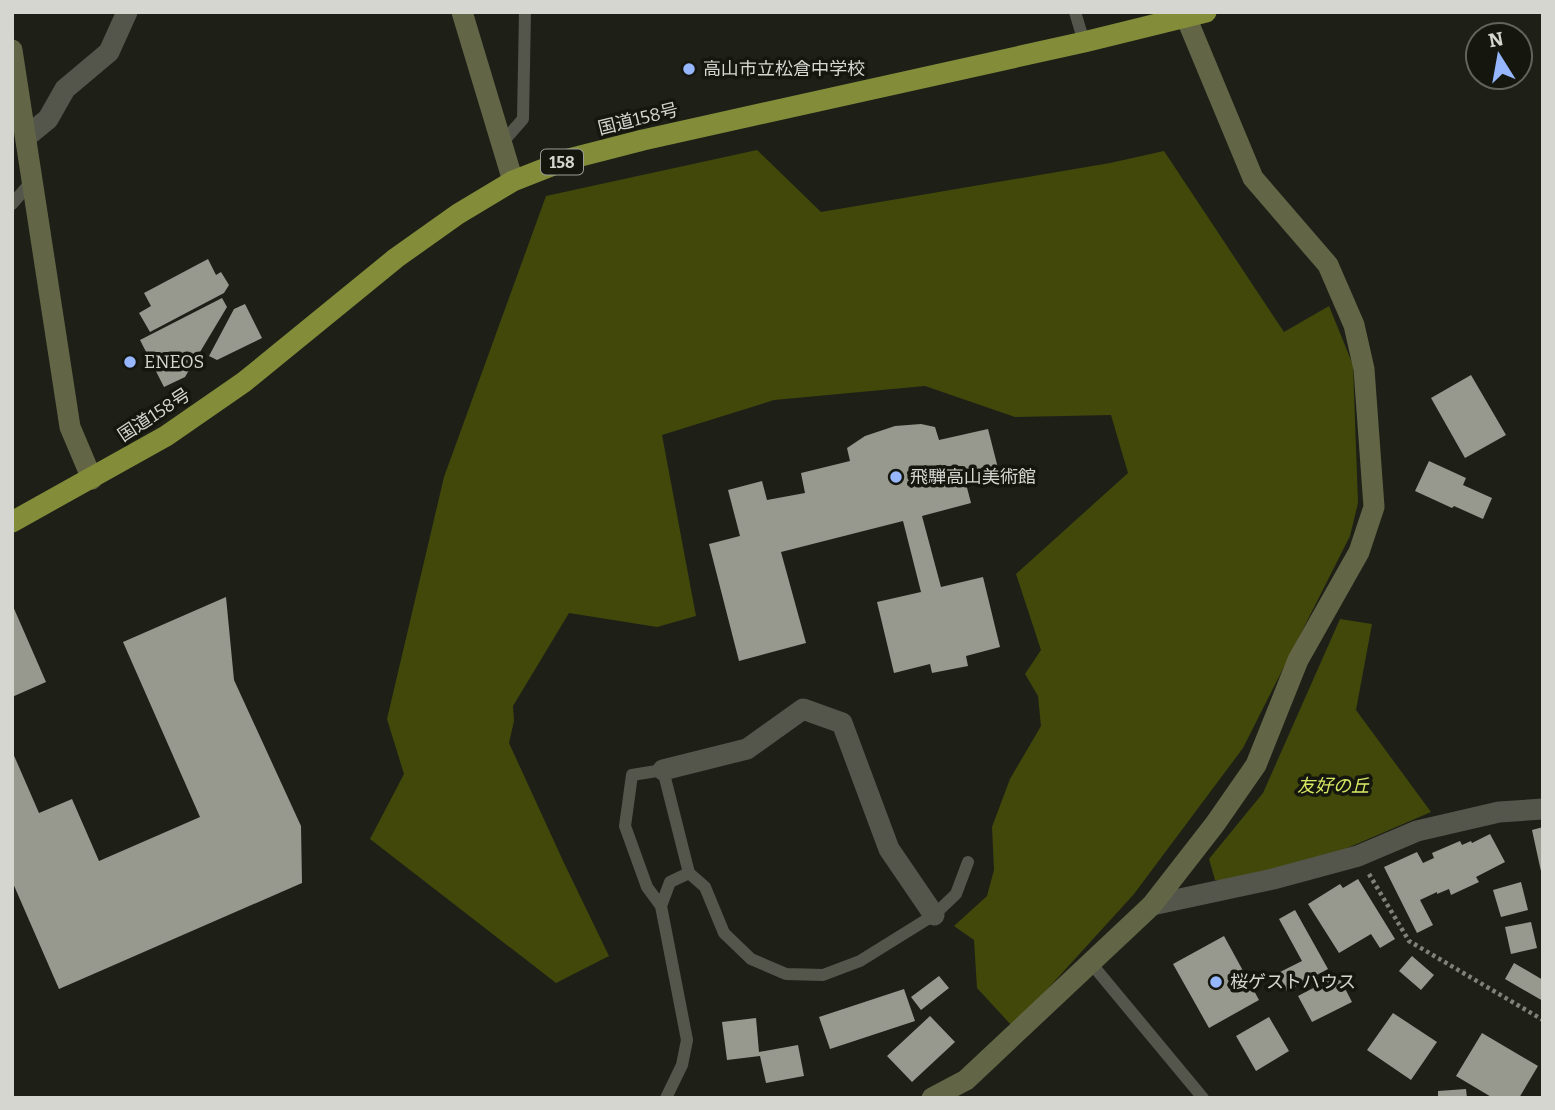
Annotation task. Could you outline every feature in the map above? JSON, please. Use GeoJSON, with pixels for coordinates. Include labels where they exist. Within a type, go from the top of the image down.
{"type":"FeatureCollection","features":[{"type":"Feature","properties":{"kind":"highway","name":"国道158号"},"geometry":{"type":"LineString","coordinates":[[12,522],[166,436],[244,382],[397,258],[458,214],[513,181],[569,159],[643,140],[1196,15]]}},
{"type":"Feature","properties":{"kind":"street"},"geometry":{"type":"LineString","coordinates":[[26,137],[48,119],[65,89],[109,51],[127,12]]}},
{"type":"Feature","properties":{"kind":"street"},"geometry":{"type":"LineString","coordinates":[[461,12],[513,181]]}},
{"type":"Feature","properties":{"kind":"street"},"geometry":{"type":"LineString","coordinates":[[932,1098],[967,1080],[1152,905],[1215,824],[1256,765],[1298,660],[1359,552],[1374,507],[1364,369],[1354,325],[1328,265],[1253,178],[1196,15]]}},
{"type":"Feature","properties":{"kind":"street"},"geometry":{"type":"LineString","coordinates":[[12,50],[70,428],[92,479]]}},
{"type":"Feature","properties":{"kind":"street"},"geometry":{"type":"LineString","coordinates":[[663,769],[747,750],[803,709],[842,723],[889,849],[934,915]]}},
{"type":"Feature","properties":{"kind":"street"},"geometry":{"type":"LineString","coordinates":[[1152,905],[1273,880],[1358,856],[1417,831],[1499,812],[1543,809]]}},
{"type":"Feature","properties":{"kind":"lane"},"geometry":{"type":"LineString","coordinates":[[502,144],[523,118],[525,12]]}},
{"type":"Feature","properties":{"kind":"lane"},"geometry":{"type":"LineString","coordinates":[[1075,12],[1084,42]]}},
{"type":"Feature","properties":{"kind":"lane"},"geometry":{"type":"LineString","coordinates":[[12,204],[32,181]]}},
{"type":"Feature","properties":{"kind":"lane"},"geometry":{"type":"LineString","coordinates":[[666,1098],[682,1066],[687,1040],[661,906],[647,887],[625,826],[632,775],[663,769],[689,873],[705,887],[724,933],[751,959],[786,974],[823,975],[860,961],[934,915],[956,894],[968,862]]}},
{"type":"Feature","properties":{"kind":"lane"},"geometry":{"type":"LineString","coordinates":[[661,906],[670,882],[689,873]]}},
{"type":"Feature","properties":{"kind":"lane"},"geometry":{"type":"LineString","coordinates":[[1090,962],[1203,1098]]}},
{"type":"Feature","properties":{"kind":"path"},"geometry":{"type":"LineString","coordinates":[[1358,856],[1409,941],[1543,1020]]}},
{"type":"Feature","properties":{"kind":"green space"},"geometry":{"type":"Polygon","coordinates":[[[757,150],[821,212],[1110,163],[1164,151],[1284,332],[1329,306],[1353,365],[1358,503],[1350,536],[1243,748],[1134,894],[1013,1027],[977,988],[974,940],[954,926],[987,896],[994,870],[992,827],[1010,779],[1041,726],[1038,696],[1025,674],[1041,650],[1016,574],[1128,473],[1111,415],[1015,417],[925,386],[774,400],[662,435],[696,616],[657,627],[569,613],[513,706],[514,721],[509,743],[609,956],[556,983],[370,839],[404,774],[387,719],[444,477],[546,196],[757,150]]]}},
{"type":"Feature","properties":{"kind":"green space","name":"友好の丘"},"geometry":{"type":"Polygon","coordinates":[[[1340,619],[1372,624],[1356,710],[1431,812],[1345,849],[1232,880],[1215,880],[1209,859],[1263,793],[1340,619]]]}},
{"type":"Feature","properties":{"kind":"building"},"geometry":{"type":"Polygon","coordinates":[[[208,259],[216,275],[221,272],[229,285],[224,293],[150,332],[139,313],[151,306],[144,293],[208,259]]]}},
{"type":"Feature","properties":{"kind":"building"},"geometry":{"type":"Polygon","coordinates":[[[222,298],[227,307],[185,377],[164,387],[140,340],[222,298]]]}},
{"type":"Feature","properties":{"kind":"building"},"geometry":{"type":"Polygon","coordinates":[[[245,304],[262,338],[217,360],[209,356],[234,309],[245,304]]]}},
{"type":"Feature","properties":{"kind":"building"},"geometry":{"type":"Polygon","coordinates":[[[1471,375],[1506,435],[1465,458],[1431,398],[1471,375]]]}},
{"type":"Feature","properties":{"kind":"building"},"geometry":{"type":"Polygon","coordinates":[[[921,424],[935,427],[939,440],[988,429],[999,472],[965,480],[971,503],[922,516],[941,587],[983,577],[1000,647],[966,656],[968,666],[932,673],[930,664],[894,673],[877,602],[921,592],[903,521],[781,552],[806,643],[739,661],[709,544],[740,536],[728,490],[762,481],[767,500],[805,493],[801,473],[850,461],[847,448],[865,436],[895,426],[921,424]]]}},
{"type":"Feature","properties":{"kind":"building"},"geometry":{"type":"Polygon","coordinates":[[[1429,461],[1466,478],[1463,485],[1492,498],[1483,519],[1415,491],[1429,461]]]}},
{"type":"Feature","properties":{"kind":"building"},"geometry":{"type":"Polygon","coordinates":[[[226,597],[234,680],[301,826],[302,883],[59,989],[12,881],[12,751],[39,813],[72,799],[99,861],[200,817],[123,642],[226,597]]]}},
{"type":"Feature","properties":{"kind":"building"},"geometry":{"type":"Polygon","coordinates":[[[12,604],[46,682],[12,697],[12,604]]]}},
{"type":"Feature","properties":{"kind":"building"},"geometry":{"type":"Polygon","coordinates":[[[1543,827],[1543,876],[1542,876],[1532,830],[1543,827]]]}},
{"type":"Feature","properties":{"kind":"building"},"geometry":{"type":"Polygon","coordinates":[[[1490,834],[1505,862],[1476,877],[1479,882],[1451,895],[1449,889],[1420,900],[1433,925],[1417,933],[1384,867],[1417,852],[1423,863],[1434,858],[1432,853],[1460,841],[1462,845],[1471,841],[1472,843],[1490,834]]]}},
{"type":"Feature","properties":{"kind":"building"},"geometry":{"type":"Polygon","coordinates":[[[1358,879],[1395,939],[1380,948],[1371,934],[1339,953],[1308,904],[1340,884],[1343,888],[1358,879]]]}},
{"type":"Feature","properties":{"kind":"building"},"geometry":{"type":"Polygon","coordinates":[[[1521,882],[1528,910],[1501,917],[1493,890],[1521,882]]]}},
{"type":"Feature","properties":{"kind":"building"},"geometry":{"type":"Polygon","coordinates":[[[1295,910],[1328,969],[1287,991],[1278,973],[1302,961],[1279,919],[1295,910]]]}},
{"type":"Feature","properties":{"kind":"building"},"geometry":{"type":"Polygon","coordinates":[[[1531,922],[1537,948],[1511,954],[1505,927],[1531,922]]]}},
{"type":"Feature","properties":{"kind":"building","name":"桜ゲストハウス"},"geometry":{"type":"Polygon","coordinates":[[[1224,936],[1259,1000],[1209,1028],[1173,964],[1224,936]]]}},
{"type":"Feature","properties":{"kind":"building"},"geometry":{"type":"Polygon","coordinates":[[[1412,956],[1434,975],[1421,990],[1399,971],[1412,956]]]}},
{"type":"Feature","properties":{"kind":"building"},"geometry":{"type":"Polygon","coordinates":[[[1514,963],[1543,980],[1543,1001],[1505,979],[1514,963]]]}},
{"type":"Feature","properties":{"kind":"building"},"geometry":{"type":"Polygon","coordinates":[[[1338,975],[1352,1002],[1312,1022],[1298,996],[1338,975]]]}},
{"type":"Feature","properties":{"kind":"building"},"geometry":{"type":"Polygon","coordinates":[[[939,976],[949,988],[921,1010],[911,997],[939,976]]]}},
{"type":"Feature","properties":{"kind":"building"},"geometry":{"type":"Polygon","coordinates":[[[904,989],[915,1021],[830,1049],[819,1017],[904,989]]]}},
{"type":"Feature","properties":{"kind":"building"},"geometry":{"type":"Polygon","coordinates":[[[1393,1013],[1437,1042],[1411,1080],[1367,1050],[1393,1013]]]}},
{"type":"Feature","properties":{"kind":"building"},"geometry":{"type":"Polygon","coordinates":[[[930,1016],[955,1042],[912,1082],[887,1056],[930,1016]]]}},
{"type":"Feature","properties":{"kind":"building"},"geometry":{"type":"Polygon","coordinates":[[[1269,1017],[1289,1051],[1256,1071],[1236,1036],[1269,1017]]]}},
{"type":"Feature","properties":{"kind":"building"},"geometry":{"type":"Polygon","coordinates":[[[756,1018],[759,1052],[798,1045],[804,1076],[766,1083],[760,1056],[727,1060],[722,1022],[756,1018]]]}},
{"type":"Feature","properties":{"kind":"building"},"geometry":{"type":"Polygon","coordinates":[[[1482,1033],[1538,1066],[1519,1098],[1493,1098],[1456,1076],[1482,1033]]]}},
{"type":"Feature","properties":{"kind":"building"},"geometry":{"type":"Polygon","coordinates":[[[1466,1089],[1467,1098],[1438,1098],[1438,1091],[1466,1089]]]}},
{"type":"Feature","properties":{"kind":"place","name":"高山市立松倉中学校"},"geometry":{"type":"Point","coordinates":[689,69]}},
{"type":"Feature","properties":{"kind":"place","name":"ENEOS"},"geometry":{"type":"Point","coordinates":[130,362]}},
{"type":"Feature","properties":{"kind":"place","name":"飛騨高山美術館"},"geometry":{"type":"Point","coordinates":[896,477]}},
{"type":"Feature","properties":{"kind":"place","name":"桜ゲストハウス"},"geometry":{"type":"Point","coordinates":[1216,982]}}]}
